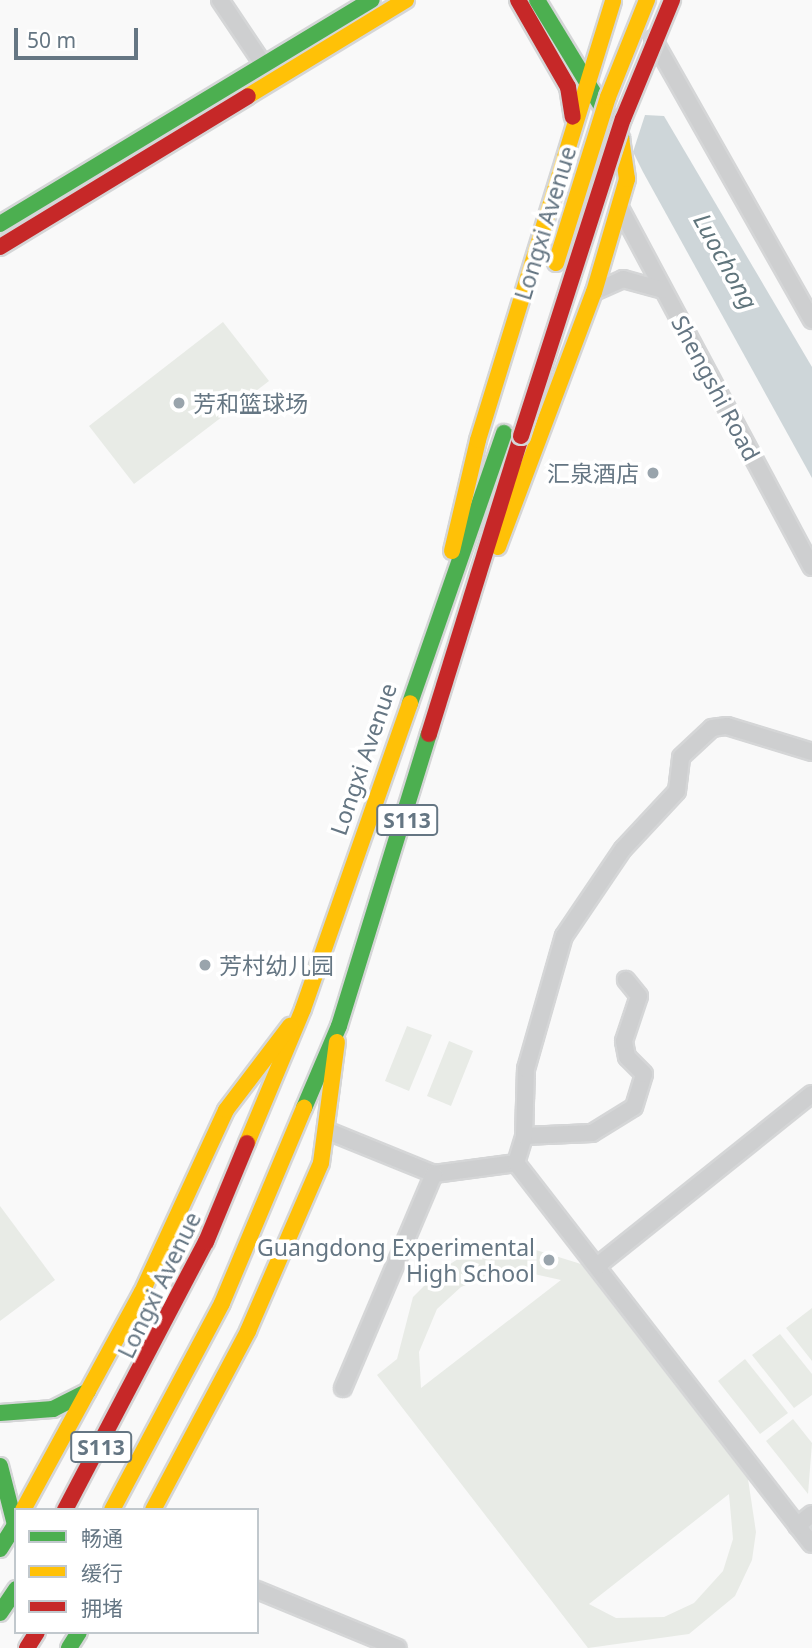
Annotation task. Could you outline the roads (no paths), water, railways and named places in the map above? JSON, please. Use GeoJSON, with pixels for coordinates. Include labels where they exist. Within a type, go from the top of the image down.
{"type":"FeatureCollection","features":[{"type":"Feature","properties":{"kind":"street"},"geometry":{"type":"LineString","coordinates":[[220,0],[263,64]]}},
{"type":"Feature","properties":{"kind":"street"},"geometry":{"type":"LineString","coordinates":[[0,224],[372,0]]}},
{"type":"Feature","properties":{"kind":"street"},"geometry":{"type":"LineString","coordinates":[[0,247],[406,0]]}},
{"type":"Feature","properties":{"kind":"street"},"geometry":{"type":"LineString","coordinates":[[518,0],[568,87],[573,123],[607,149],[621,203]]}},
{"type":"Feature","properties":{"kind":"street"},"geometry":{"type":"LineString","coordinates":[[471,614],[594,292],[621,203],[627,148],[537,0]]}},
{"type":"Feature","properties":{"kind":"street"},"geometry":{"type":"LineString","coordinates":[[438,611],[478,440],[612,0]]}},
{"type":"Feature","properties":{"kind":"street"},"geometry":{"type":"LineString","coordinates":[[632,0],[812,320]]}},
{"type":"Feature","properties":{"kind":"street","name":"Longxi Avenue"},"geometry":{"type":"LineString","coordinates":[[66,1508],[136,1384],[206,1242],[303,1009],[438,611],[504,433],[608,97],[647,0]]}},
{"type":"Feature","properties":{"kind":"street","name":"Longxi Avenue"},"geometry":{"type":"LineString","coordinates":[[113,1508],[171,1405],[251,1241],[339,1026],[471,614],[521,436],[623,120],[672,0]]}},
{"type":"Feature","properties":{"kind":"street","name":"Shengshi Road"},"geometry":{"type":"LineString","coordinates":[[621,203],[663,290],[812,568]]}},
{"type":"Feature","properties":{"kind":"street"},"geometry":{"type":"LineString","coordinates":[[594,292],[623,279],[663,290]]}},
{"type":"Feature","properties":{"kind":"street"},"geometry":{"type":"LineString","coordinates":[[516,1163],[524,1136],[526,1069],[564,936],[623,849],[677,791],[681,757],[712,728],[727,726],[812,752]]}},
{"type":"Feature","properties":{"kind":"street"},"geometry":{"type":"LineString","coordinates":[[524,1136],[592,1133],[634,1107],[644,1074],[625,1049],[639,996],[626,980]]}},
{"type":"Feature","properties":{"kind":"street"},"geometry":{"type":"LineString","coordinates":[[24,1508],[90,1389],[226,1110],[303,1009]]}},
{"type":"Feature","properties":{"kind":"street"},"geometry":{"type":"LineString","coordinates":[[154,1508],[248,1331],[317,1174],[328,1130],[339,1026]]}},
{"type":"Feature","properties":{"kind":"street"},"geometry":{"type":"LineString","coordinates":[[597,1266],[812,1094]]}},
{"type":"Feature","properties":{"kind":"street"},"geometry":{"type":"LineString","coordinates":[[328,1130],[435,1174],[516,1163]]}},
{"type":"Feature","properties":{"kind":"street"},"geometry":{"type":"LineString","coordinates":[[516,1163],[812,1544]]}},
{"type":"Feature","properties":{"kind":"street"},"geometry":{"type":"LineString","coordinates":[[342,1388],[435,1174]]}},
{"type":"Feature","properties":{"kind":"street"},"geometry":{"type":"LineString","coordinates":[[0,1413],[53,1409],[90,1389]]}},
{"type":"Feature","properties":{"kind":"street"},"geometry":{"type":"LineString","coordinates":[[0,1466],[14,1520]]}},
{"type":"Feature","properties":{"kind":"street"},"geometry":{"type":"LineString","coordinates":[[797,1525],[812,1514]]}},
{"type":"Feature","properties":{"kind":"street"},"geometry":{"type":"LineString","coordinates":[[0,1549],[14,1526]]}},
{"type":"Feature","properties":{"kind":"street"},"geometry":{"type":"LineString","coordinates":[[259,1591],[398,1648]]}},
{"type":"Feature","properties":{"kind":"street"},"geometry":{"type":"LineString","coordinates":[[0,1613],[14,1592]]}},
{"type":"Feature","properties":{"kind":"water","name":"Luochong"},"geometry":{"type":"Polygon","coordinates":[[[645,115],[664,116],[812,367],[812,478],[633,152],[645,115]]]}},
{"type":"Feature","properties":{"kind":"place","name":"芳和篮球场"},"geometry":{"type":"Point","coordinates":[179,403]}},
{"type":"Feature","properties":{"kind":"place","name":"汇泉酒店"},"geometry":{"type":"Point","coordinates":[653,473]}},
{"type":"Feature","properties":{"kind":"place","name":"芳村幼儿园"},"geometry":{"type":"Point","coordinates":[205,965]}},
{"type":"Feature","properties":{"kind":"place","name":"Guangdong Experimental High School"},"geometry":{"type":"Point","coordinates":[549,1260]}}]}
